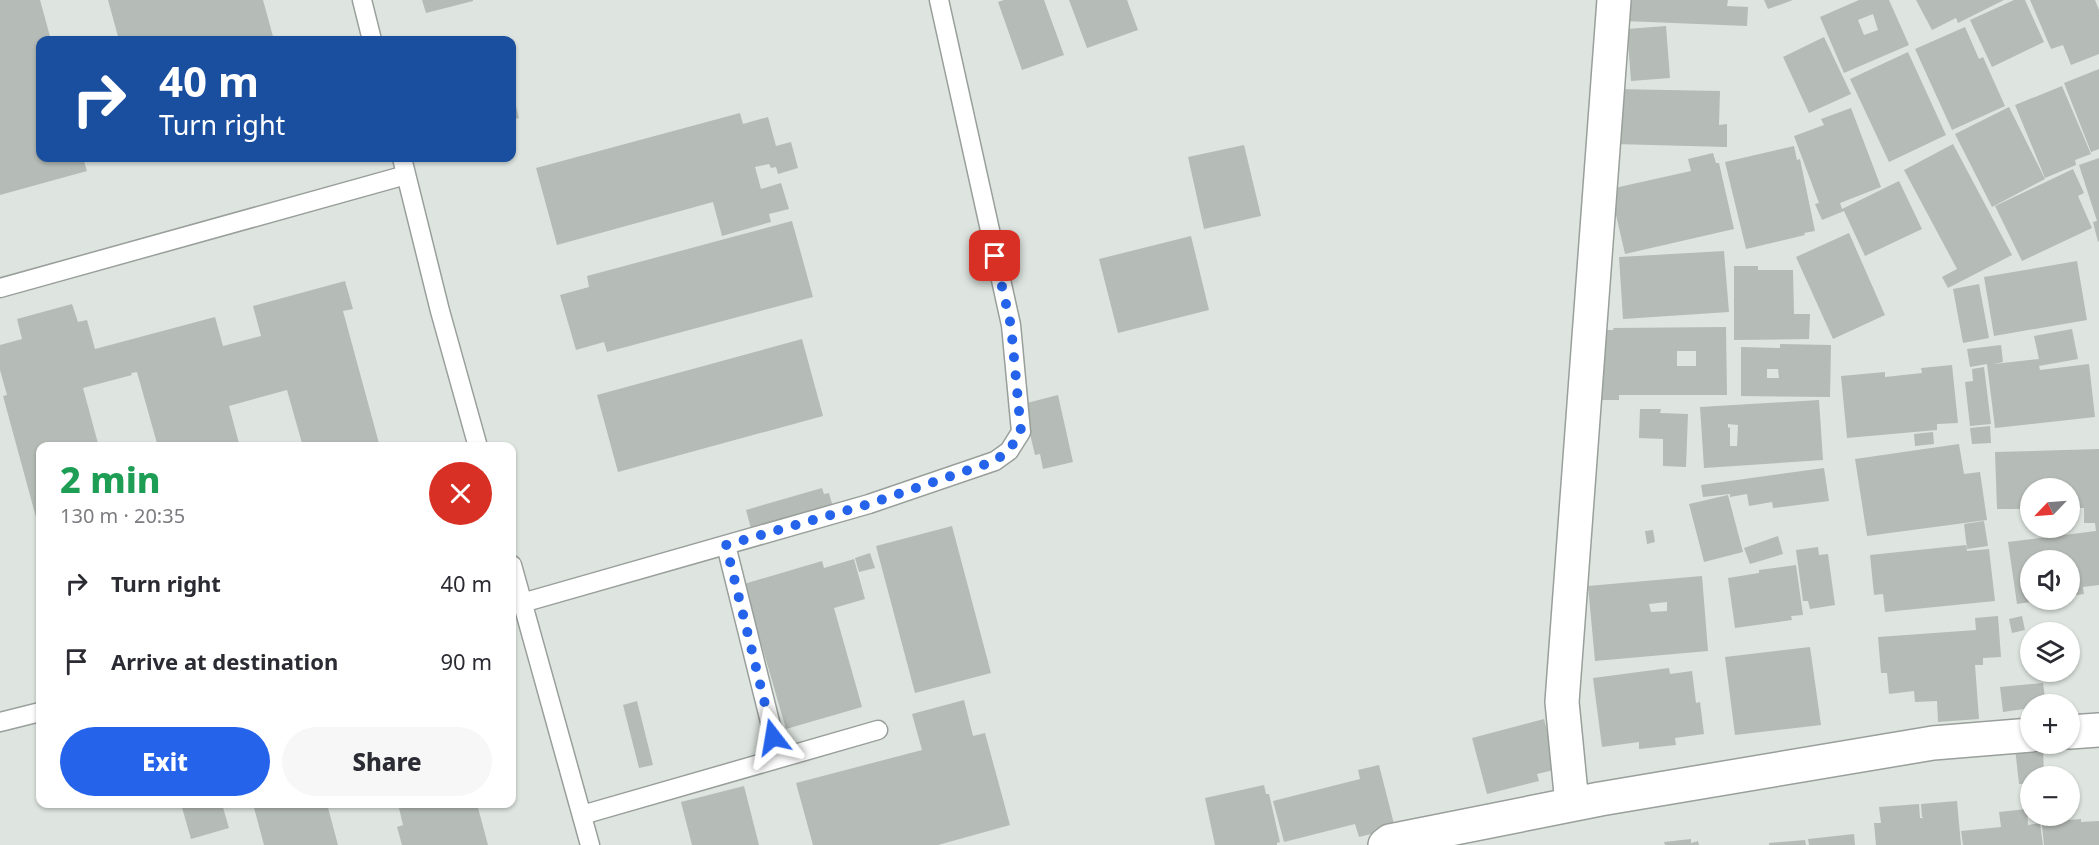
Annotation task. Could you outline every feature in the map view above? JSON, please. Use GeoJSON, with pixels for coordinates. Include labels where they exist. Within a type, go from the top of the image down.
{"type":"FeatureCollection","features":[{"type":"Feature","properties":{"kind":"street"},"geometry":{"type":"LineString","coordinates":[[1572,804],[1562,702],[1614,0]]}},
{"type":"Feature","properties":{"kind":"street"},"geometry":{"type":"LineString","coordinates":[[2080,731],[2099,730]]}},
{"type":"Feature","properties":{"kind":"street"},"geometry":{"type":"LineString","coordinates":[[1385,845],[1390,841],[1572,804],[1933,743],[2020,736]]}},
{"type":"Feature","properties":{"kind":"lane"},"geometry":{"type":"LineString","coordinates":[[362,0],[371,36]]}},
{"type":"Feature","properties":{"kind":"lane"},"geometry":{"type":"LineString","coordinates":[[590,845],[517,603],[869,504],[995,461],[1009,450],[1021,432],[1011,326],[939,0]]}},
{"type":"Feature","properties":{"kind":"lane"},"geometry":{"type":"LineString","coordinates":[[0,288],[404,166],[440,310],[477,442]]}},
{"type":"Feature","properties":{"kind":"lane"},"geometry":{"type":"LineString","coordinates":[[726,545],[779,758]]}},
{"type":"Feature","properties":{"kind":"lane"},"geometry":{"type":"LineString","coordinates":[[0,722],[36,713]]}},
{"type":"Feature","properties":{"kind":"lane"},"geometry":{"type":"LineString","coordinates":[[582,815],[878,730]]}},
{"type":"Feature","properties":{"kind":"building"},"geometry":{"type":"Polygon","coordinates":[[[0,0],[40,0],[50,36],[36,36],[36,162],[84,162],[87,171],[0,195],[0,0]]]}},
{"type":"Feature","properties":{"kind":"building"},"geometry":{"type":"Polygon","coordinates":[[[108,0],[263,0],[273,36],[118,36],[108,0]]]}},
{"type":"Feature","properties":{"kind":"building"},"geometry":{"type":"Polygon","coordinates":[[[422,0],[473,0],[473,1],[426,13],[422,0]]]}},
{"type":"Feature","properties":{"kind":"building"},"geometry":{"type":"Polygon","coordinates":[[[1044,0],[1064,55],[1022,70],[998,2],[1044,0]]]}},
{"type":"Feature","properties":{"kind":"building"},"geometry":{"type":"Polygon","coordinates":[[[1069,0],[1127,0],[1138,30],[1087,48],[1069,0]]]}},
{"type":"Feature","properties":{"kind":"building"},"geometry":{"type":"Polygon","coordinates":[[[1625,0],[1728,0],[1727,6],[1748,7],[1747,26],[1624,21],[1625,0]]]}},
{"type":"Feature","properties":{"kind":"building"},"geometry":{"type":"Polygon","coordinates":[[[1764,0],[1793,0],[1768,9],[1764,0]]]}},
{"type":"Feature","properties":{"kind":"building"},"geometry":{"type":"Polygon","coordinates":[[[1859,0],[1889,0],[1909,45],[1844,73],[1820,17],[1859,0]],[[1873,14],[1858,20],[1864,35],[1878,30],[1873,14]]]}},
{"type":"Feature","properties":{"kind":"building"},"geometry":{"type":"Polygon","coordinates":[[[1916,0],[2004,0],[1958,23],[1956,18],[1932,30],[1916,0]]]}},
{"type":"Feature","properties":{"kind":"building"},"geometry":{"type":"Polygon","coordinates":[[[2014,0],[2025,0],[2044,42],[1992,67],[1970,20],[2014,0]]]}},
{"type":"Feature","properties":{"kind":"building"},"geometry":{"type":"Polygon","coordinates":[[[2030,0],[2095,0],[2099,10],[2099,54],[2071,65],[2063,45],[2051,49],[2030,0]]]}},
{"type":"Feature","properties":{"kind":"building"},"geometry":{"type":"Polygon","coordinates":[[[1666,26],[1670,78],[1631,81],[1627,29],[1666,26]]]}},
{"type":"Feature","properties":{"kind":"building"},"geometry":{"type":"Polygon","coordinates":[[[1965,27],[1979,59],[1983,57],[2005,106],[1952,130],[1915,49],[1965,27]]]}},
{"type":"Feature","properties":{"kind":"building"},"geometry":{"type":"Polygon","coordinates":[[[1824,37],[1851,94],[1809,113],[1783,57],[1824,37]]]}},
{"type":"Feature","properties":{"kind":"building"},"geometry":{"type":"Polygon","coordinates":[[[1908,52],[1946,135],[1889,162],[1850,79],[1908,52]]]}},
{"type":"Feature","properties":{"kind":"building"},"geometry":{"type":"Polygon","coordinates":[[[2099,69],[2099,149],[2091,152],[2064,83],[2099,69]]]}},
{"type":"Feature","properties":{"kind":"building"},"geometry":{"type":"Polygon","coordinates":[[[2062,86],[2091,154],[2075,160],[2076,165],[2045,178],[2015,105],[2062,86]]]}},
{"type":"Feature","properties":{"kind":"building"},"geometry":{"type":"Polygon","coordinates":[[[1616,89],[1720,91],[1719,125],[1727,124],[1727,147],[1614,144],[1616,89]]]}},
{"type":"Feature","properties":{"kind":"building"},"geometry":{"type":"Polygon","coordinates":[[[2009,107],[2045,179],[1992,207],[1955,134],[2009,107]]]}},
{"type":"Feature","properties":{"kind":"building"},"geometry":{"type":"Polygon","coordinates":[[[1851,108],[1881,187],[1840,203],[1842,209],[1899,181],[1922,229],[1865,256],[1844,211],[1822,220],[1815,204],[1819,203],[1794,136],[1824,125],[1821,119],[1851,108]]]}},
{"type":"Feature","properties":{"kind":"building"},"geometry":{"type":"Polygon","coordinates":[[[740,113],[743,124],[768,117],[776,146],[791,142],[798,168],[778,174],[776,167],[771,168],[769,164],[755,167],[761,189],[781,183],[789,209],[769,214],[771,222],[722,236],[713,202],[557,245],[536,168],[740,113]]]}},
{"type":"Feature","properties":{"kind":"building"},"geometry":{"type":"Polygon","coordinates":[[[1953,144],[2012,255],[1948,288],[1942,277],[1957,269],[1904,170],[1953,144]]]}},
{"type":"Feature","properties":{"kind":"building"},"geometry":{"type":"Polygon","coordinates":[[[1244,145],[1261,216],[1204,229],[1188,157],[1244,145]]]}},
{"type":"Feature","properties":{"kind":"building"},"geometry":{"type":"Polygon","coordinates":[[[1794,146],[1797,160],[1800,159],[1815,231],[1746,249],[1725,162],[1794,146]]]}},
{"type":"Feature","properties":{"kind":"building"},"geometry":{"type":"Polygon","coordinates":[[[1713,153],[1716,163],[1719,163],[1734,229],[1625,254],[1610,189],[1691,171],[1688,159],[1713,153]]]}},
{"type":"Feature","properties":{"kind":"building"},"geometry":{"type":"Polygon","coordinates":[[[2099,158],[2098,242],[2093,222],[2097,221],[2079,165],[2099,158]]]}},
{"type":"Feature","properties":{"kind":"building"},"geometry":{"type":"Polygon","coordinates":[[[2073,169],[2084,193],[2078,196],[2092,228],[2022,261],[1995,206],[2073,169]]]}},
{"type":"Feature","properties":{"kind":"building"},"geometry":{"type":"Polygon","coordinates":[[[792,221],[813,297],[607,352],[604,342],[576,350],[560,295],[589,287],[587,276],[792,221]]]}},
{"type":"Feature","properties":{"kind":"building"},"geometry":{"type":"Polygon","coordinates":[[[1849,233],[1885,315],[1833,339],[1796,257],[1849,233]]]}},
{"type":"Feature","properties":{"kind":"building"},"geometry":{"type":"Polygon","coordinates":[[[1191,236],[1209,310],[1118,333],[1099,259],[1191,236]]]}},
{"type":"Feature","properties":{"kind":"building"},"geometry":{"type":"Polygon","coordinates":[[[1724,251],[1729,312],[1623,319],[1619,257],[1724,251]]]}},
{"type":"Feature","properties":{"kind":"building"},"geometry":{"type":"Polygon","coordinates":[[[2077,261],[2087,320],[1994,336],[1984,277],[2077,261]]]}},
{"type":"Feature","properties":{"kind":"building"},"geometry":{"type":"Polygon","coordinates":[[[1734,266],[1758,266],[1758,270],[1793,270],[1794,314],[1810,314],[1809,339],[1734,340],[1734,266]]]}},
{"type":"Feature","properties":{"kind":"building"},"geometry":{"type":"Polygon","coordinates":[[[345,281],[353,309],[343,311],[379,442],[302,442],[287,390],[229,406],[239,442],[157,442],[137,372],[131,373],[132,375],[83,388],[98,442],[36,442],[36,517],[3,396],[7,395],[0,370],[0,345],[22,339],[17,319],[72,304],[78,322],[87,320],[95,349],[215,317],[223,346],[261,336],[253,306],[345,281]]]}},
{"type":"Feature","properties":{"kind":"building"},"geometry":{"type":"Polygon","coordinates":[[[1979,284],[1989,338],[1963,343],[1953,289],[1979,284]]]}},
{"type":"Feature","properties":{"kind":"building"},"geometry":{"type":"Polygon","coordinates":[[[1726,327],[1727,395],[1619,395],[1619,400],[1602,400],[1600,330],[1614,330],[1613,328],[1726,327]],[[1677,351],[1677,366],[1696,366],[1696,351],[1677,351]]]}},
{"type":"Feature","properties":{"kind":"building"},"geometry":{"type":"Polygon","coordinates":[[[2072,329],[2078,359],[2039,366],[2040,370],[2089,364],[2095,417],[1995,428],[1987,364],[1970,367],[1967,349],[2001,345],[2003,362],[1994,364],[2039,359],[2034,336],[2072,329]]]}},
{"type":"Feature","properties":{"kind":"building"},"geometry":{"type":"Polygon","coordinates":[[[802,339],[823,416],[618,472],[597,395],[802,339]]]}},
{"type":"Feature","properties":{"kind":"building"},"geometry":{"type":"Polygon","coordinates":[[[1780,344],[1831,345],[1830,397],[1741,396],[1741,347],[1780,348],[1780,344]],[[1767,369],[1767,378],[1779,378],[1778,369],[1767,369]]]}},
{"type":"Feature","properties":{"kind":"building"},"geometry":{"type":"Polygon","coordinates":[[[1952,365],[1958,423],[1937,424],[1937,430],[1847,438],[1841,376],[1885,372],[1885,377],[1922,373],[1921,368],[1952,365]]]}},
{"type":"Feature","properties":{"kind":"building"},"geometry":{"type":"Polygon","coordinates":[[[1984,367],[1991,424],[1970,426],[1965,382],[1973,381],[1972,369],[1984,367]]]}},
{"type":"Feature","properties":{"kind":"building"},"geometry":{"type":"Polygon","coordinates":[[[1058,395],[1073,462],[1043,469],[1040,454],[1035,455],[1023,404],[1058,395]]]}},
{"type":"Feature","properties":{"kind":"building"},"geometry":{"type":"Polygon","coordinates":[[[1819,400],[1823,460],[1704,468],[1700,407],[1819,400]],[[1728,424],[1730,446],[1737,446],[1738,425],[1728,424]]]}},
{"type":"Feature","properties":{"kind":"building"},"geometry":{"type":"Polygon","coordinates":[[[1640,409],[1661,409],[1660,413],[1688,414],[1686,467],[1663,466],[1663,439],[1639,438],[1640,409]]]}},
{"type":"Feature","properties":{"kind":"building"},"geometry":{"type":"Polygon","coordinates":[[[1990,426],[1991,443],[1972,444],[1970,428],[1990,426]]]}},
{"type":"Feature","properties":{"kind":"building"},"geometry":{"type":"Polygon","coordinates":[[[1933,432],[1934,444],[1915,446],[1914,434],[1933,432]]]}},
{"type":"Feature","properties":{"kind":"building"},"geometry":{"type":"Polygon","coordinates":[[[1959,444],[1964,474],[1980,472],[1987,520],[1867,536],[1855,459],[1959,444]]]}},
{"type":"Feature","properties":{"kind":"building"},"geometry":{"type":"Polygon","coordinates":[[[2099,449],[2099,585],[2083,587],[2084,594],[2080,595],[2080,550],[2020,550],[2020,604],[2017,604],[2008,542],[2040,538],[2080,538],[2080,533],[2096,531],[2095,523],[2084,523],[2084,508],[2080,508],[2080,478],[2020,478],[2020,509],[1997,509],[1995,452],[2099,449]]]}},
{"type":"Feature","properties":{"kind":"building"},"geometry":{"type":"Polygon","coordinates":[[[1824,468],[1829,501],[1773,508],[1772,502],[1749,506],[1747,494],[1730,497],[1730,494],[1703,497],[1701,485],[1824,468]]]}},
{"type":"Feature","properties":{"kind":"building"},"geometry":{"type":"Polygon","coordinates":[[[822,488],[824,494],[829,493],[834,511],[753,536],[746,510],[822,488]]]}},
{"type":"Feature","properties":{"kind":"building"},"geometry":{"type":"Polygon","coordinates":[[[1728,495],[1743,552],[1704,562],[1689,504],[1728,495]]]}},
{"type":"Feature","properties":{"kind":"building"},"geometry":{"type":"Polygon","coordinates":[[[1984,521],[1988,546],[1967,549],[1964,524],[1984,521]]]}},
{"type":"Feature","properties":{"kind":"building"},"geometry":{"type":"Polygon","coordinates":[[[952,526],[991,673],[915,693],[876,546],[952,526]]]}},
{"type":"Feature","properties":{"kind":"building"},"geometry":{"type":"Polygon","coordinates":[[[1653,530],[1655,542],[1647,544],[1645,531],[1653,530]]]}},
{"type":"Feature","properties":{"kind":"building"},"geometry":{"type":"Polygon","coordinates":[[[1778,536],[1783,554],[1750,564],[1744,548],[1778,536]]]}},
{"type":"Feature","properties":{"kind":"building"},"geometry":{"type":"Polygon","coordinates":[[[1966,545],[1967,551],[1989,549],[1995,601],[1885,612],[1883,594],[1874,595],[1870,555],[1966,545]]]}},
{"type":"Feature","properties":{"kind":"building"},"geometry":{"type":"Polygon","coordinates":[[[1818,547],[1819,555],[1828,554],[1835,605],[1810,609],[1808,601],[1803,601],[1796,550],[1818,547]]]}},
{"type":"Feature","properties":{"kind":"building"},"geometry":{"type":"Polygon","coordinates":[[[870,553],[875,568],[859,572],[855,558],[870,553]]]}},
{"type":"Feature","properties":{"kind":"building"},"geometry":{"type":"Polygon","coordinates":[[[854,559],[865,599],[834,608],[862,707],[786,729],[744,584],[822,561],[824,568],[854,559]]]}},
{"type":"Feature","properties":{"kind":"building"},"geometry":{"type":"Polygon","coordinates":[[[1796,565],[1803,615],[1791,616],[1792,620],[1735,628],[1728,578],[1759,573],[1759,570],[1796,565]]]}},
{"type":"Feature","properties":{"kind":"building"},"geometry":{"type":"Polygon","coordinates":[[[1702,576],[1708,651],[1595,661],[1588,586],[1702,576]],[[1667,602],[1649,604],[1651,612],[1667,611],[1667,602]]]}},
{"type":"Feature","properties":{"kind":"building"},"geometry":{"type":"Polygon","coordinates":[[[1998,616],[2001,657],[1983,658],[1983,665],[1975,665],[1979,719],[1938,722],[1937,701],[1915,702],[1914,691],[1889,694],[1887,673],[1881,673],[1878,637],[1976,630],[1975,618],[1998,616]]]}},
{"type":"Feature","properties":{"kind":"building"},"geometry":{"type":"Polygon","coordinates":[[[2022,616],[2023,622],[2020,622],[2020,631],[2012,633],[2009,619],[2022,616]]]}},
{"type":"Feature","properties":{"kind":"building"},"geometry":{"type":"Polygon","coordinates":[[[1810,647],[1821,725],[1735,735],[1725,657],[1810,647]]]}},
{"type":"Feature","properties":{"kind":"building"},"geometry":{"type":"Polygon","coordinates":[[[1669,668],[1670,674],[1692,671],[1696,703],[1700,702],[1704,734],[1675,738],[1676,745],[1639,749],[1639,742],[1602,747],[1593,678],[1669,668]]]}},
{"type":"Feature","properties":{"kind":"building"},"geometry":{"type":"Polygon","coordinates":[[[2043,683],[2044,694],[2020,694],[2020,710],[2003,712],[2000,687],[2043,683]]]}},
{"type":"Feature","properties":{"kind":"building"},"geometry":{"type":"Polygon","coordinates":[[[964,700],[973,736],[985,733],[1010,825],[938,845],[813,845],[796,783],[922,750],[912,714],[964,700]]]}},
{"type":"Feature","properties":{"kind":"building"},"geometry":{"type":"Polygon","coordinates":[[[637,701],[653,765],[639,768],[623,705],[637,701]]]}},
{"type":"Feature","properties":{"kind":"building"},"geometry":{"type":"Polygon","coordinates":[[[1544,719],[1558,769],[1537,774],[1539,781],[1487,794],[1472,738],[1544,719]]]}},
{"type":"Feature","properties":{"kind":"building"},"geometry":{"type":"Polygon","coordinates":[[[2015,748],[2020,748],[2020,754],[2043,754],[2044,766],[2020,766],[2020,784],[2019,784],[2015,748]]]}},
{"type":"Feature","properties":{"kind":"building"},"geometry":{"type":"Polygon","coordinates":[[[1379,765],[1395,828],[1359,837],[1355,824],[1284,842],[1273,801],[1360,779],[1358,770],[1379,765]]]}},
{"type":"Feature","properties":{"kind":"building"},"geometry":{"type":"Polygon","coordinates":[[[1264,785],[1266,794],[1269,794],[1280,842],[1277,845],[1215,845],[1205,798],[1264,785]]]}},
{"type":"Feature","properties":{"kind":"building"},"geometry":{"type":"Polygon","coordinates":[[[744,786],[759,845],[692,845],[681,802],[744,786]]]}},
{"type":"Feature","properties":{"kind":"building"},"geometry":{"type":"Polygon","coordinates":[[[1957,801],[1961,845],[1876,845],[1874,823],[1881,823],[1879,807],[1919,804],[1920,818],[1923,818],[1924,840],[1923,817],[1921,804],[1957,801]]]}},
{"type":"Feature","properties":{"kind":"building"},"geometry":{"type":"Polygon","coordinates":[[[182,808],[223,808],[229,828],[191,839],[182,808]]]}},
{"type":"Feature","properties":{"kind":"building"},"geometry":{"type":"Polygon","coordinates":[[[254,808],[328,808],[338,845],[264,845],[254,808]]]}},
{"type":"Feature","properties":{"kind":"building"},"geometry":{"type":"Polygon","coordinates":[[[399,808],[478,808],[488,845],[402,845],[397,827],[403,825],[399,808]]]}},
{"type":"Feature","properties":{"kind":"building"},"geometry":{"type":"Polygon","coordinates":[[[2020,810],[2020,826],[2040,826],[2043,845],[1963,845],[1961,831],[2001,827],[1999,812],[2020,810]]]}},
{"type":"Feature","properties":{"kind":"building"},"geometry":{"type":"Polygon","coordinates":[[[2080,819],[2081,822],[2099,821],[2099,845],[2044,845],[2042,826],[2080,826],[2080,819]]]}},
{"type":"Feature","properties":{"kind":"building"},"geometry":{"type":"Polygon","coordinates":[[[1854,834],[1855,845],[1809,845],[1808,839],[1854,834]]]}},
{"type":"Feature","properties":{"kind":"building"},"geometry":{"type":"Polygon","coordinates":[[[1691,839],[1691,843],[1698,841],[1699,845],[1665,845],[1664,842],[1691,839]]]}},
{"type":"Feature","properties":{"kind":"building"},"geometry":{"type":"Polygon","coordinates":[[[1805,840],[1806,845],[1769,845],[1769,843],[1805,840]]]}},
{"type":"Feature","properties":{"kind":"route"},"geometry":{"type":"LineString","coordinates":[[773,737],[726,545],[869,504],[995,461],[1009,450],[1021,432],[1011,326],[995,256]]}}]}
